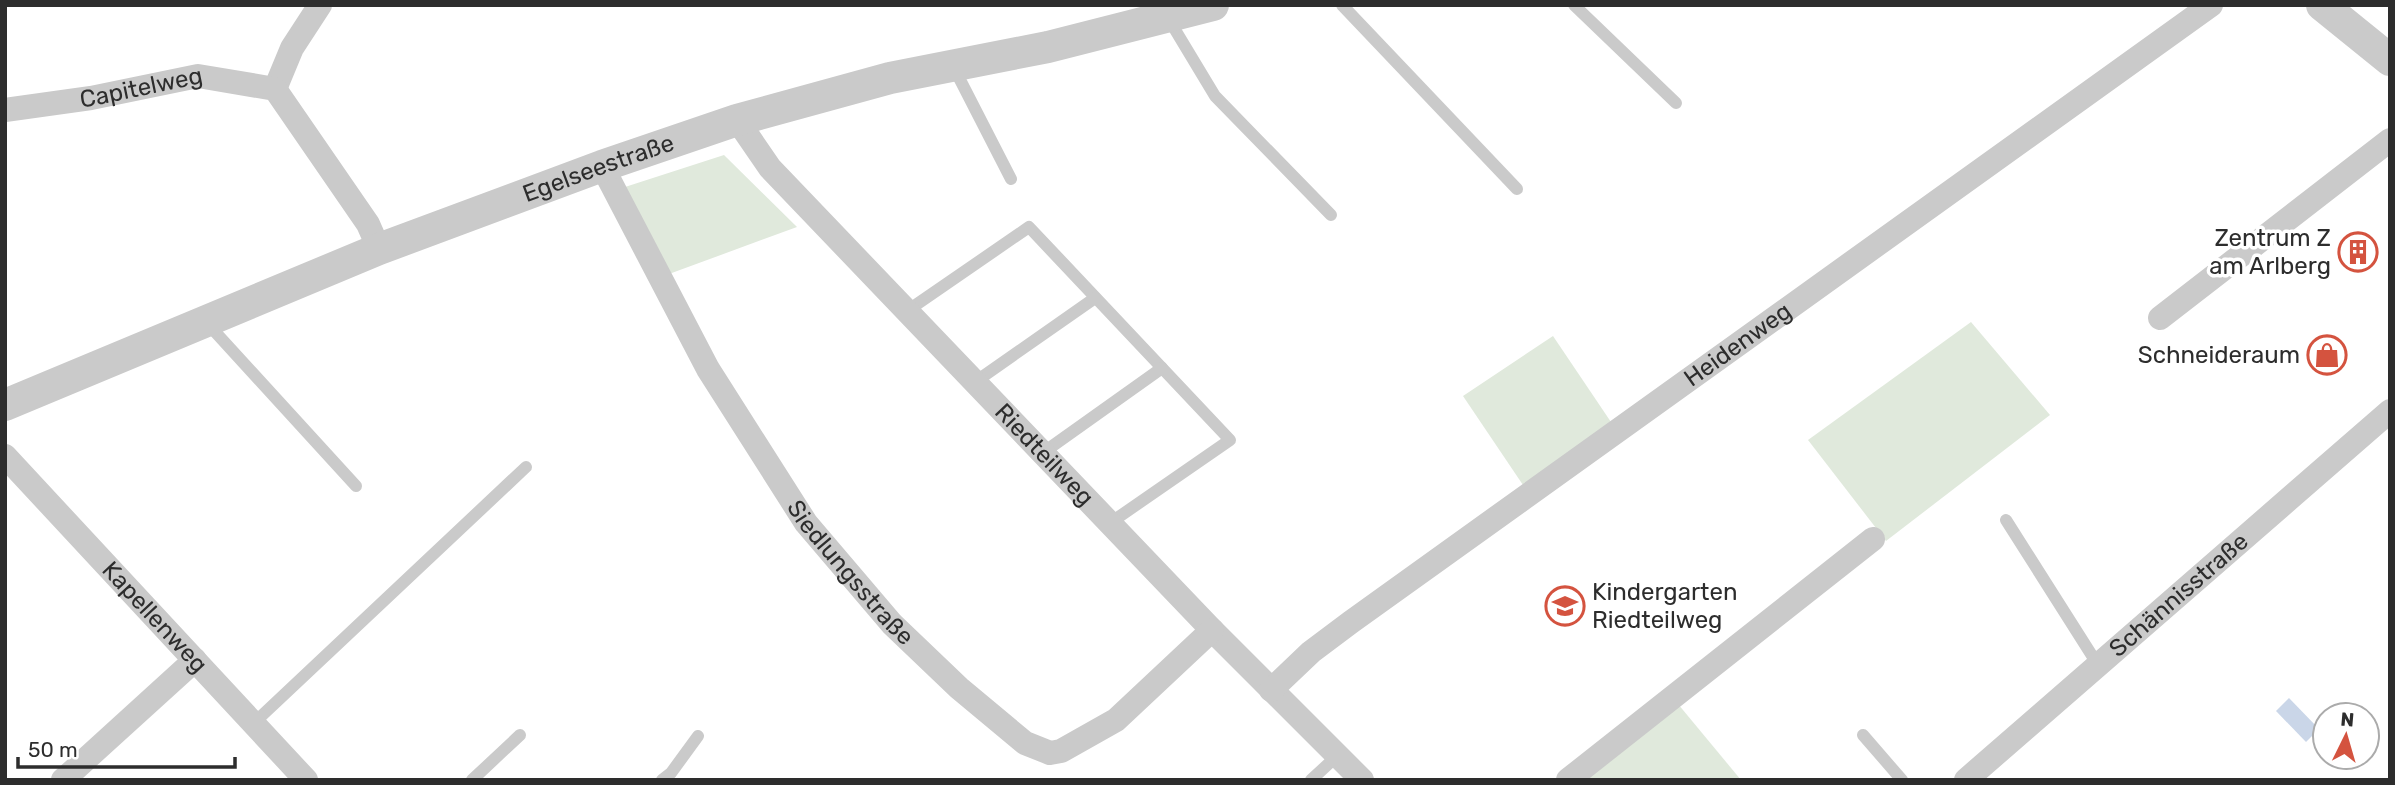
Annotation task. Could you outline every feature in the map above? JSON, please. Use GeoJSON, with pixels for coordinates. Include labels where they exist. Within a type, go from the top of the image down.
{"type":"FeatureCollection","features":[{"type":"Feature","properties":{"kind":"street"},"geometry":{"type":"LineString","coordinates":[[320,5],[292,48],[275,89],[368,224],[379,249]]}},
{"type":"Feature","properties":{"kind":"street","name":"Egelseestraße"},"geometry":{"type":"LineString","coordinates":[[5,405],[379,249],[602,166],[737,120],[890,78],[1048,47],[1213,5]]}},
{"type":"Feature","properties":{"kind":"street","name":"Heidenweg"},"geometry":{"type":"LineString","coordinates":[[1271,690],[1311,652],[1351,622],[2211,5]]}},
{"type":"Feature","properties":{"kind":"street"},"geometry":{"type":"LineString","coordinates":[[2329,7],[2390,60]]}},
{"type":"Feature","properties":{"kind":"street","name":"Capitelweg"},"geometry":{"type":"LineString","coordinates":[[5,110],[91,98],[198,76],[275,89]]}},
{"type":"Feature","properties":{"kind":"street","name":"Riedteilweg"},"geometry":{"type":"LineString","coordinates":[[737,120],[770,168],[1271,690],[1362,780]]}},
{"type":"Feature","properties":{"kind":"street"},"geometry":{"type":"LineString","coordinates":[[2160,318],[2390,140]]}},
{"type":"Feature","properties":{"kind":"street","name":"Siedlungsstraße"},"geometry":{"type":"LineString","coordinates":[[602,166],[708,369],[806,523],[892,624],[959,688],[1025,743],[1050,753],[1061,751],[1115,720],[1213,630]]}},
{"type":"Feature","properties":{"kind":"street","name":"Schännisstraße"},"geometry":{"type":"LineString","coordinates":[[1966,780],[2390,411]]}},
{"type":"Feature","properties":{"kind":"street","name":"Kapellenweg"},"geometry":{"type":"LineString","coordinates":[[5,456],[306,780]]}},
{"type":"Feature","properties":{"kind":"street"},"geometry":{"type":"LineString","coordinates":[[1568,780],[1873,539]]}},
{"type":"Feature","properties":{"kind":"street"},"geometry":{"type":"LineString","coordinates":[[64,780],[195,660]]}},
{"type":"Feature","properties":{"kind":"lane"},"geometry":{"type":"LineString","coordinates":[[1342,5],[1517,189]]}},
{"type":"Feature","properties":{"kind":"lane"},"geometry":{"type":"LineString","coordinates":[[1574,5],[1676,103]]}},
{"type":"Feature","properties":{"kind":"lane"},"geometry":{"type":"LineString","coordinates":[[1167,18],[1215,96],[1331,215]]}},
{"type":"Feature","properties":{"kind":"lane"},"geometry":{"type":"LineString","coordinates":[[953,66],[1012,179]]}},
{"type":"Feature","properties":{"kind":"lane"},"geometry":{"type":"LineString","coordinates":[[906,310],[1029,227],[1230,440],[1110,523]]}},
{"type":"Feature","properties":{"kind":"lane"},"geometry":{"type":"LineString","coordinates":[[975,382],[1095,298]]}},
{"type":"Feature","properties":{"kind":"lane"},"geometry":{"type":"LineString","coordinates":[[206,322],[356,486]]}},
{"type":"Feature","properties":{"kind":"lane"},"geometry":{"type":"LineString","coordinates":[[1044,452],[1163,368]]}},
{"type":"Feature","properties":{"kind":"lane"},"geometry":{"type":"LineString","coordinates":[[254,723],[526,467]]}},
{"type":"Feature","properties":{"kind":"lane"},"geometry":{"type":"LineString","coordinates":[[2006,520],[2098,665]]}},
{"type":"Feature","properties":{"kind":"lane"},"geometry":{"type":"LineString","coordinates":[[472,780],[520,735]]}},
{"type":"Feature","properties":{"kind":"lane"},"geometry":{"type":"LineString","coordinates":[[1863,735],[1902,780]]}},
{"type":"Feature","properties":{"kind":"lane"},"geometry":{"type":"LineString","coordinates":[[662,780],[671,774],[698,736]]}},
{"type":"Feature","properties":{"kind":"lane"},"geometry":{"type":"LineString","coordinates":[[1311,780],[1338,755]]}},
{"type":"Feature","properties":{"kind":"shaded area"},"geometry":{"type":"Polygon","coordinates":[[[724,155],[797,227],[669,274],[625,187],[724,155]]]}},
{"type":"Feature","properties":{"kind":"shaded area"},"geometry":{"type":"Polygon","coordinates":[[[1971,322],[2050,415],[1886,541],[1808,440],[1971,322]]]}},
{"type":"Feature","properties":{"kind":"shaded area"},"geometry":{"type":"Polygon","coordinates":[[[1553,336],[1615,428],[1525,488],[1463,396],[1553,336]]]}},
{"type":"Feature","properties":{"kind":"shaded area"},"geometry":{"type":"Polygon","coordinates":[[[1678,704],[1741,780],[1581,780],[1678,704]]]}},
{"type":"Feature","properties":{"kind":"water"},"geometry":{"type":"Polygon","coordinates":[[[2289,698],[2311,721],[2311,737],[2306,742],[2276,711],[2289,698]]]}},
{"type":"Feature","properties":{"kind":"place","name":"Zentrum Z am Arlberg"},"geometry":{"type":"Point","coordinates":[2358,252]}},
{"type":"Feature","properties":{"kind":"place","name":"Schneideraum"},"geometry":{"type":"Point","coordinates":[2327,355]}},
{"type":"Feature","properties":{"kind":"place","name":"Kindergarten Riedteilweg"},"geometry":{"type":"Point","coordinates":[1565,606]}}]}
